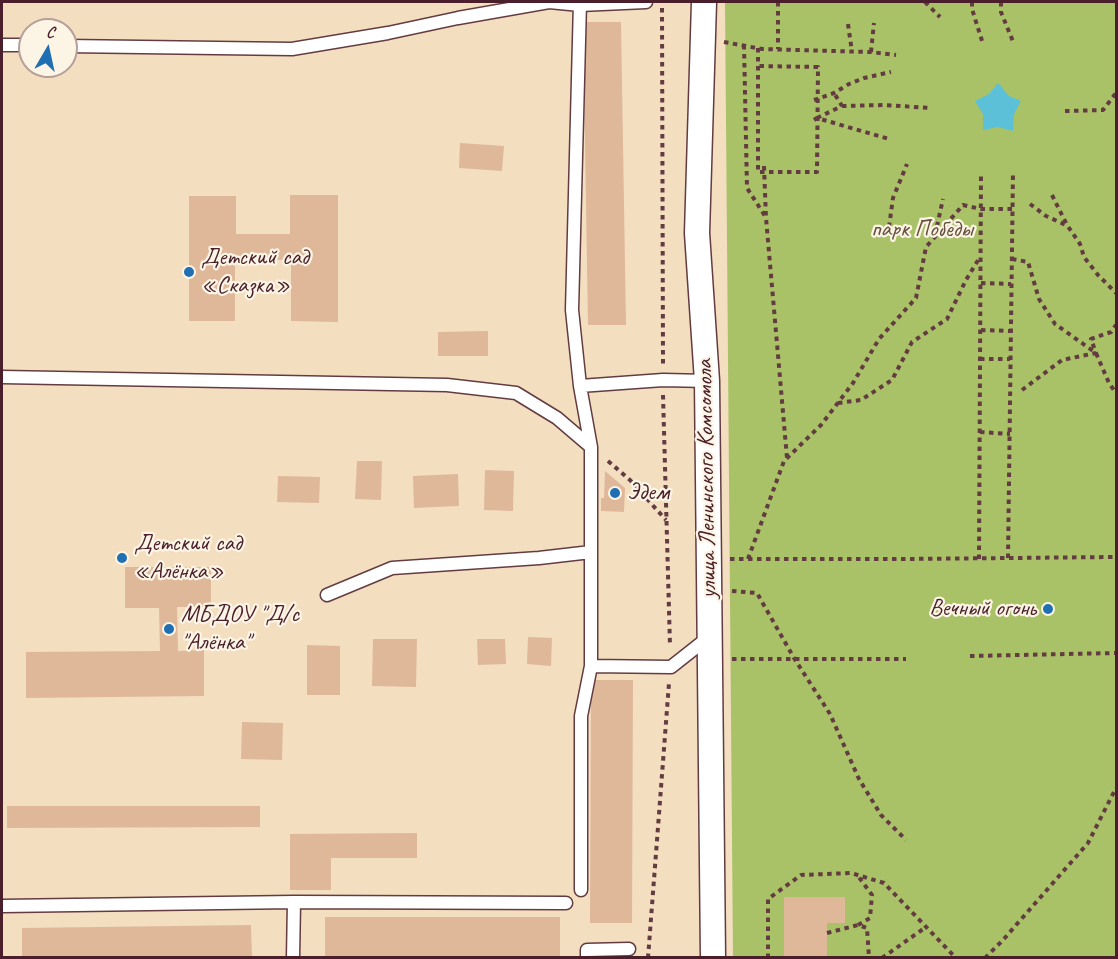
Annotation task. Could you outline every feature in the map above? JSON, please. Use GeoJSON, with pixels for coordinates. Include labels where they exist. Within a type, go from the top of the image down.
{"type":"FeatureCollection","features":[{"type":"Feature","properties":{"kind":"street","name":"улица Ленинского Комсомола"},"geometry":{"type":"LineString","coordinates":[[704,2],[697,233],[707,381],[714,957]]}},
{"type":"Feature","properties":{"kind":"lane"},"geometry":{"type":"LineString","coordinates":[[78,46],[292,49],[549,2],[646,2]]}},
{"type":"Feature","properties":{"kind":"lane"},"geometry":{"type":"LineString","coordinates":[[580,3],[572,310],[580,386],[591,447],[591,666],[581,716],[581,890]]}},
{"type":"Feature","properties":{"kind":"lane"},"geometry":{"type":"LineString","coordinates":[[2,45],[18,45]]}},
{"type":"Feature","properties":{"kind":"lane"},"geometry":{"type":"LineString","coordinates":[[2,377],[447,385],[516,393],[557,418],[591,447]]}},
{"type":"Feature","properties":{"kind":"lane"},"geometry":{"type":"LineString","coordinates":[[580,386],[663,380],[707,381]]}},
{"type":"Feature","properties":{"kind":"lane"},"geometry":{"type":"LineString","coordinates":[[327,595],[392,567],[539,558],[591,552]]}},
{"type":"Feature","properties":{"kind":"lane"},"geometry":{"type":"LineString","coordinates":[[591,666],[670,667],[709,637]]}},
{"type":"Feature","properties":{"kind":"lane"},"geometry":{"type":"LineString","coordinates":[[293,957],[294,902]]}},
{"type":"Feature","properties":{"kind":"lane"},"geometry":{"type":"LineString","coordinates":[[2,906],[294,902],[566,903]]}},
{"type":"Feature","properties":{"kind":"lane"},"geometry":{"type":"LineString","coordinates":[[587,957],[587,950],[629,949]]}},
{"type":"Feature","properties":{"kind":"path"},"geometry":{"type":"LineString","coordinates":[[648,957],[670,667],[663,380],[662,2]]}},
{"type":"Feature","properties":{"kind":"path"},"geometry":{"type":"LineString","coordinates":[[778,2],[778,49]]}},
{"type":"Feature","properties":{"kind":"path"},"geometry":{"type":"LineString","coordinates":[[925,2],[940,17]]}},
{"type":"Feature","properties":{"kind":"path"},"geometry":{"type":"LineString","coordinates":[[972,2],[972,9],[984,44]]}},
{"type":"Feature","properties":{"kind":"path"},"geometry":{"type":"LineString","coordinates":[[1001,2],[1001,12],[1014,44]]}},
{"type":"Feature","properties":{"kind":"path"},"geometry":{"type":"LineString","coordinates":[[871,52],[874,23]]}},
{"type":"Feature","properties":{"kind":"path"},"geometry":{"type":"LineString","coordinates":[[849,24],[852,52]]}},
{"type":"Feature","properties":{"kind":"path"},"geometry":{"type":"LineString","coordinates":[[719,41],[758,48],[896,55]]}},
{"type":"Feature","properties":{"kind":"path"},"geometry":{"type":"LineString","coordinates":[[744,45],[747,188],[766,218]]}},
{"type":"Feature","properties":{"kind":"path"},"geometry":{"type":"LineString","coordinates":[[758,48],[758,66],[758,172],[764,169],[817,172],[815,119],[819,66],[758,66]]}},
{"type":"Feature","properties":{"kind":"path"},"geometry":{"type":"LineString","coordinates":[[816,99],[834,93],[849,84],[891,72]]}},
{"type":"Feature","properties":{"kind":"path"},"geometry":{"type":"LineString","coordinates":[[834,93],[842,106]]}},
{"type":"Feature","properties":{"kind":"path"},"geometry":{"type":"LineString","coordinates":[[1065,111],[1103,110],[1116,93]]}},
{"type":"Feature","properties":{"kind":"path"},"geometry":{"type":"LineString","coordinates":[[815,119],[842,106],[885,105],[930,108]]}},
{"type":"Feature","properties":{"kind":"path"},"geometry":{"type":"LineString","coordinates":[[815,119],[889,139]]}},
{"type":"Feature","properties":{"kind":"path"},"geometry":{"type":"LineString","coordinates":[[889,226],[893,198],[907,164]]}},
{"type":"Feature","properties":{"kind":"path"},"geometry":{"type":"LineString","coordinates":[[764,169],[766,218],[787,458]]}},
{"type":"Feature","properties":{"kind":"path"},"geometry":{"type":"LineString","coordinates":[[1008,558],[1013,172]]}},
{"type":"Feature","properties":{"kind":"path"},"geometry":{"type":"LineString","coordinates":[[979,559],[981,173]]}},
{"type":"Feature","properties":{"kind":"path"},"geometry":{"type":"LineString","coordinates":[[1052,195],[1067,225],[1080,244],[1084,257],[1116,293]]}},
{"type":"Feature","properties":{"kind":"path"},"geometry":{"type":"LineString","coordinates":[[935,236],[943,199]]}},
{"type":"Feature","properties":{"kind":"path"},"geometry":{"type":"LineString","coordinates":[[1030,204],[1046,216],[1067,225]]}},
{"type":"Feature","properties":{"kind":"path"},"geometry":{"type":"LineString","coordinates":[[748,559],[784,461],[821,425],[853,383],[879,339],[916,298],[926,247],[963,205],[981,209],[1012,209]]}},
{"type":"Feature","properties":{"kind":"path"},"geometry":{"type":"LineString","coordinates":[[838,403],[861,400],[892,380],[912,342],[947,319],[966,280],[981,256]]}},
{"type":"Feature","properties":{"kind":"path"},"geometry":{"type":"LineString","coordinates":[[1012,260],[1012,257],[1028,262],[1040,299],[1055,324],[1096,353]]}},
{"type":"Feature","properties":{"kind":"path"},"geometry":{"type":"LineString","coordinates":[[981,283],[1011,284]]}},
{"type":"Feature","properties":{"kind":"path"},"geometry":{"type":"LineString","coordinates":[[1116,325],[1111,332],[1091,339],[1109,383],[1116,393]]}},
{"type":"Feature","properties":{"kind":"path"},"geometry":{"type":"LineString","coordinates":[[981,330],[1011,330]]}},
{"type":"Feature","properties":{"kind":"path"},"geometry":{"type":"LineString","coordinates":[[1022,390],[1062,360],[1096,353]]}},
{"type":"Feature","properties":{"kind":"path"},"geometry":{"type":"LineString","coordinates":[[980,360],[1011,359]]}},
{"type":"Feature","properties":{"kind":"path"},"geometry":{"type":"LineString","coordinates":[[980,432],[1010,434]]}},
{"type":"Feature","properties":{"kind":"path"},"geometry":{"type":"LineString","coordinates":[[591,447],[630,480],[666,520]]}},
{"type":"Feature","properties":{"kind":"path"},"geometry":{"type":"LineString","coordinates":[[725,559],[979,559],[1116,556]]}},
{"type":"Feature","properties":{"kind":"path"},"geometry":{"type":"LineString","coordinates":[[725,590],[756,593],[794,658],[831,714],[859,779],[875,806],[906,840]]}},
{"type":"Feature","properties":{"kind":"path"},"geometry":{"type":"LineString","coordinates":[[970,656],[1116,653]]}},
{"type":"Feature","properties":{"kind":"path"},"geometry":{"type":"LineString","coordinates":[[725,659],[906,659]]}},
{"type":"Feature","properties":{"kind":"path"},"geometry":{"type":"LineString","coordinates":[[985,957],[1003,940],[1088,843],[1116,788]]}},
{"type":"Feature","properties":{"kind":"path"},"geometry":{"type":"LineString","coordinates":[[768,957],[768,899],[801,875],[851,873],[884,883],[956,957]]}},
{"type":"Feature","properties":{"kind":"path"},"geometry":{"type":"LineString","coordinates":[[827,933],[858,925],[870,918],[872,895],[858,875]]}},
{"type":"Feature","properties":{"kind":"path"},"geometry":{"type":"LineString","coordinates":[[858,925],[867,928],[869,957]]}},
{"type":"Feature","properties":{"kind":"path"},"geometry":{"type":"LineString","coordinates":[[882,957],[926,927]]}},
{"type":"Feature","properties":{"kind":"green space","name":"парк Победы"},"geometry":{"type":"Polygon","coordinates":[[[725,2],[1116,2],[1116,957],[733,957],[725,2]]]}},
{"type":"Feature","properties":{"kind":"water"},"geometry":{"type":"Polygon","coordinates":[[[998,83],[1009,96],[1021,101],[1014,114],[1013,131],[998,127],[983,130],[983,114],[975,101],[989,94],[998,83]]]}},
{"type":"Feature","properties":{"kind":"building"},"geometry":{"type":"Polygon","coordinates":[[[583,22],[621,22],[626,325],[588,325],[583,22]]]}},
{"type":"Feature","properties":{"kind":"building"},"geometry":{"type":"Polygon","coordinates":[[[460,143],[504,146],[502,171],[459,168],[460,143]]]}},
{"type":"Feature","properties":{"kind":"building"},"geometry":{"type":"Polygon","coordinates":[[[290,195],[338,195],[338,322],[291,321],[291,260],[235,259],[235,321],[189,321],[189,196],[236,196],[236,234],[290,234],[290,195]]]}},
{"type":"Feature","properties":{"kind":"building"},"geometry":{"type":"Polygon","coordinates":[[[488,331],[488,356],[438,356],[438,332],[488,331]]]}},
{"type":"Feature","properties":{"kind":"building"},"geometry":{"type":"Polygon","coordinates":[[[357,461],[382,461],[381,500],[355,499],[357,461]]]}},
{"type":"Feature","properties":{"kind":"building"},"geometry":{"type":"Polygon","coordinates":[[[485,470],[514,471],[513,511],[484,510],[485,470]]]}},
{"type":"Feature","properties":{"kind":"building","name":"Эдем"},"geometry":{"type":"Polygon","coordinates":[[[605,471],[625,488],[624,512],[601,511],[605,471]]]}},
{"type":"Feature","properties":{"kind":"building"},"geometry":{"type":"Polygon","coordinates":[[[458,474],[459,506],[414,508],[413,476],[458,474]]]}},
{"type":"Feature","properties":{"kind":"building"},"geometry":{"type":"Polygon","coordinates":[[[278,476],[320,477],[319,503],[277,502],[278,476]]]}},
{"type":"Feature","properties":{"kind":"building","name":"МБДОУ \"Д/с \"Алёнка\""},"geometry":{"type":"Polygon","coordinates":[[[125,567],[211,567],[211,607],[177,607],[178,651],[204,650],[204,696],[26,698],[26,652],[160,651],[159,608],[125,608],[125,567]]]}},
{"type":"Feature","properties":{"kind":"building"},"geometry":{"type":"Polygon","coordinates":[[[528,637],[552,638],[551,666],[527,664],[528,637]]]}},
{"type":"Feature","properties":{"kind":"building"},"geometry":{"type":"Polygon","coordinates":[[[373,639],[417,639],[416,687],[372,686],[373,639]]]}},
{"type":"Feature","properties":{"kind":"building"},"geometry":{"type":"Polygon","coordinates":[[[477,639],[505,639],[506,664],[478,665],[477,639]]]}},
{"type":"Feature","properties":{"kind":"building"},"geometry":{"type":"Polygon","coordinates":[[[307,645],[340,646],[340,695],[307,695],[307,645]]]}},
{"type":"Feature","properties":{"kind":"building"},"geometry":{"type":"Polygon","coordinates":[[[591,680],[633,680],[632,923],[590,923],[591,680]]]}},
{"type":"Feature","properties":{"kind":"building"},"geometry":{"type":"Polygon","coordinates":[[[242,722],[283,723],[282,760],[241,759],[242,722]]]}},
{"type":"Feature","properties":{"kind":"building"},"geometry":{"type":"Polygon","coordinates":[[[7,806],[260,806],[260,827],[7,828],[7,806]]]}},
{"type":"Feature","properties":{"kind":"building"},"geometry":{"type":"Polygon","coordinates":[[[417,833],[417,858],[331,858],[331,890],[290,890],[290,834],[417,833]]]}},
{"type":"Feature","properties":{"kind":"building"},"geometry":{"type":"Polygon","coordinates":[[[784,897],[845,897],[845,923],[827,923],[827,958],[784,958],[784,897]]]}},
{"type":"Feature","properties":{"kind":"building"},"geometry":{"type":"Polygon","coordinates":[[[325,917],[560,917],[560,958],[325,958],[325,917]]]}},
{"type":"Feature","properties":{"kind":"building"},"geometry":{"type":"Polygon","coordinates":[[[251,925],[252,958],[22,958],[22,928],[251,925]]]}},
{"type":"Feature","properties":{"kind":"place","name":"Детский сад «Сказка»"},"geometry":{"type":"Point","coordinates":[189,272]}},
{"type":"Feature","properties":{"kind":"place","name":"Эдем"},"geometry":{"type":"Point","coordinates":[615,493]}},
{"type":"Feature","properties":{"kind":"place","name":"Детский сад «Алёнка»"},"geometry":{"type":"Point","coordinates":[122,558]}},
{"type":"Feature","properties":{"kind":"place","name":"Вечный огонь"},"geometry":{"type":"Point","coordinates":[1048,609]}},
{"type":"Feature","properties":{"kind":"place","name":"МБДОУ \"Д/с \"Алёнка\""},"geometry":{"type":"Point","coordinates":[169,629]}}]}
